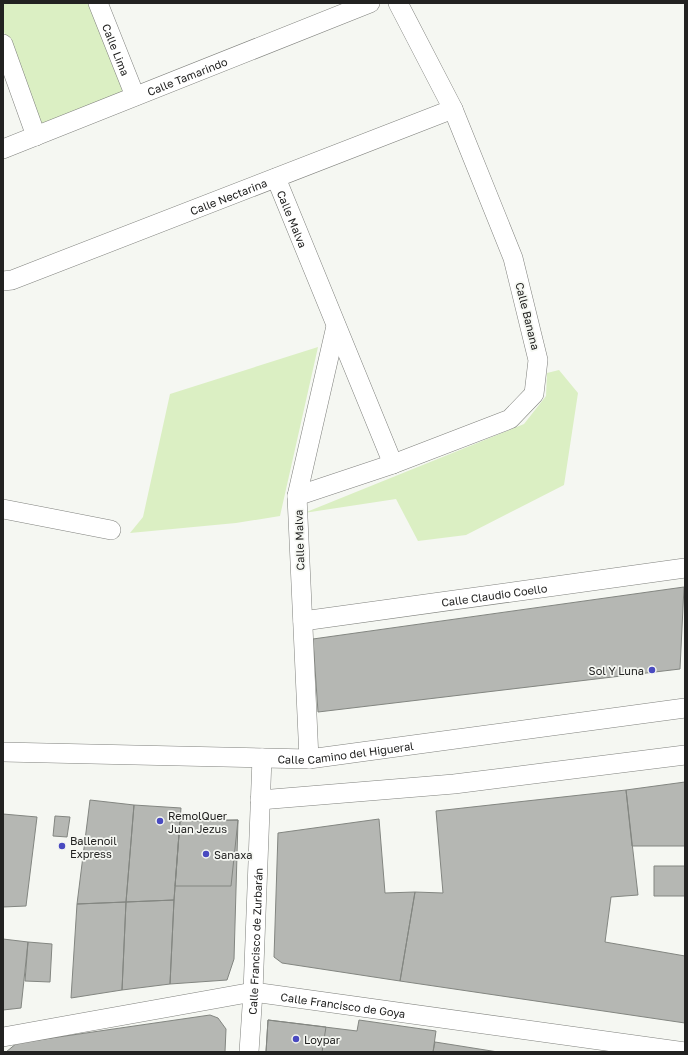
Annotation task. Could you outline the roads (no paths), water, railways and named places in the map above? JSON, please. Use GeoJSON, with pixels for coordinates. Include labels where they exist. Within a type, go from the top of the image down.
{"type":"FeatureCollection","features":[{"type":"Feature","properties":{"kind":"street","name":"Calle Lima"},"geometry":{"type":"LineString","coordinates":[[98,3],[135,96]]}},
{"type":"Feature","properties":{"kind":"street","name":"Calle Tamarindo"},"geometry":{"type":"LineString","coordinates":[[3,149],[370,3]]}},
{"type":"Feature","properties":{"kind":"street","name":"Calle Banana"},"geometry":{"type":"LineString","coordinates":[[297,496],[393,464],[510,420],[534,394],[538,360],[513,258],[453,109],[398,3]]}},
{"type":"Feature","properties":{"kind":"street"},"geometry":{"type":"LineString","coordinates":[[3,44],[36,136]]}},
{"type":"Feature","properties":{"kind":"street","name":"Calle Nectarina"},"geometry":{"type":"LineString","coordinates":[[3,281],[12,280],[453,109]]}},
{"type":"Feature","properties":{"kind":"street","name":"Calle Malva"},"geometry":{"type":"LineString","coordinates":[[276,178],[393,464]]}},
{"type":"Feature","properties":{"kind":"street","name":"Calle Malva"},"geometry":{"type":"LineString","coordinates":[[309,759],[297,496],[336,326]]}},
{"type":"Feature","properties":{"kind":"street"},"geometry":{"type":"LineString","coordinates":[[3,509],[111,530]]}},
{"type":"Feature","properties":{"kind":"street","name":"Calle Claudio Coello"},"geometry":{"type":"LineString","coordinates":[[302,621],[685,568]]}},
{"type":"Feature","properties":{"kind":"street","name":"Calle Camino del Higueral"},"geometry":{"type":"LineString","coordinates":[[3,752],[309,759],[685,708]]}},
{"type":"Feature","properties":{"kind":"street"},"geometry":{"type":"LineString","coordinates":[[260,800],[454,784],[685,755]]}},
{"type":"Feature","properties":{"kind":"street","name":"Calle Francisco de Zurbarán"},"geometry":{"type":"LineString","coordinates":[[249,1052],[262,758]]}},
{"type":"Feature","properties":{"kind":"street","name":"Calle Francisco de Goya"},"geometry":{"type":"LineString","coordinates":[[3,1037],[252,992],[685,1052]]}},
{"type":"Feature","properties":{"kind":"place","name":"Sol Y Luna"},"geometry":{"type":"Point","coordinates":[652,670]}},
{"type":"Feature","properties":{"kind":"place","name":"RemolQuer Juan Jezus"},"geometry":{"type":"Point","coordinates":[160,821]}},
{"type":"Feature","properties":{"kind":"place","name":"Ballenoil Express"},"geometry":{"type":"Point","coordinates":[62,846]}},
{"type":"Feature","properties":{"kind":"place","name":"Sanaxa"},"geometry":{"type":"Point","coordinates":[206,854]}},
{"type":"Feature","properties":{"kind":"place","name":"Loypar"},"geometry":{"type":"Point","coordinates":[296,1039]}}]}
